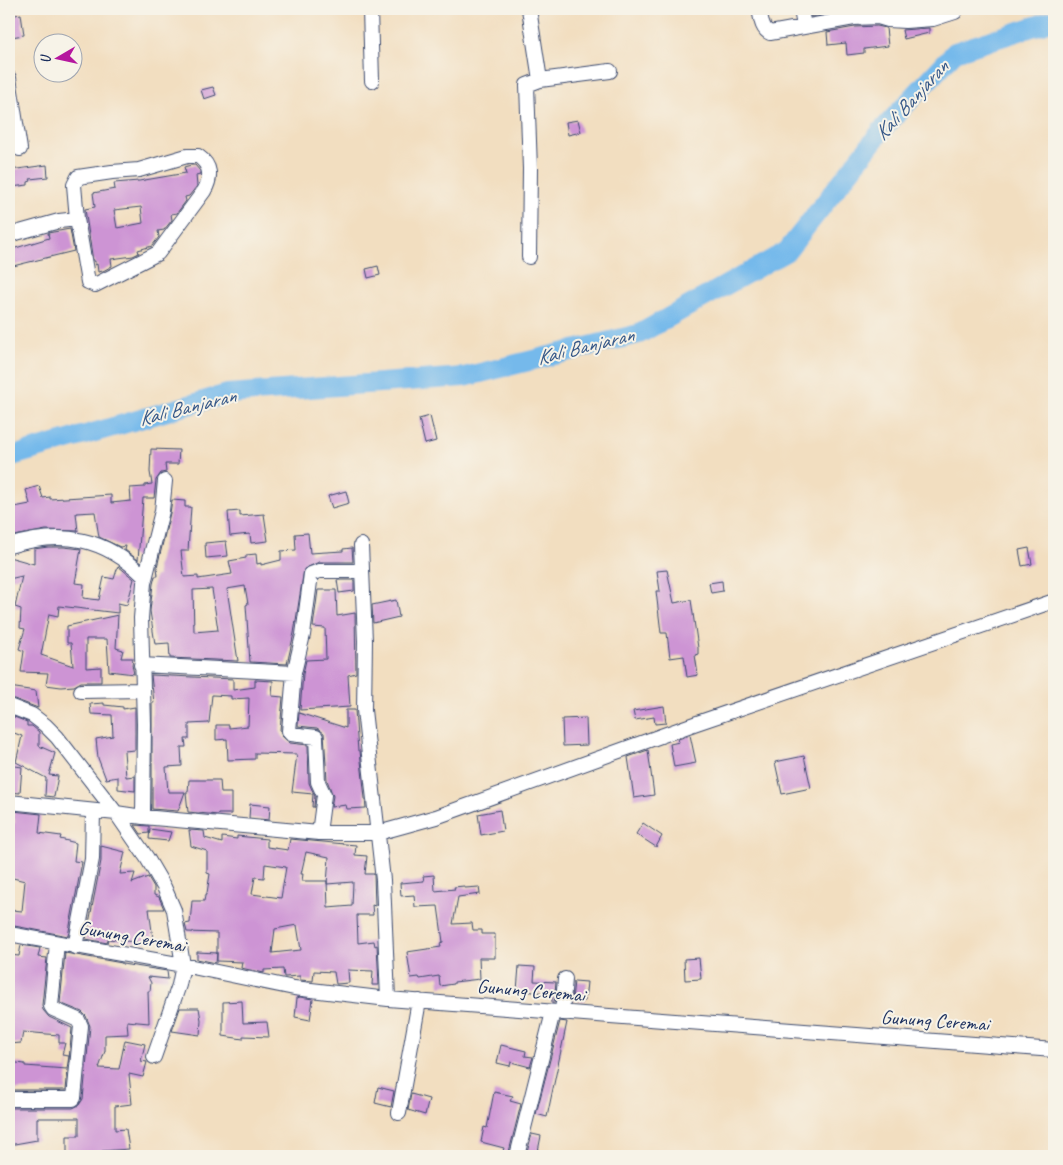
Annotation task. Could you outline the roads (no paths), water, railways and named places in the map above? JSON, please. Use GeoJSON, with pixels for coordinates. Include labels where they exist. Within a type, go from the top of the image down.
{"type":"FeatureCollection","features":[{"type":"Feature","properties":{"kind":"street"},"geometry":{"type":"LineString","coordinates":[[370,9],[372,81]]}},
{"type":"Feature","properties":{"kind":"street"},"geometry":{"type":"LineString","coordinates":[[529,9],[540,80]]}},
{"type":"Feature","properties":{"kind":"street"},"geometry":{"type":"LineString","coordinates":[[759,9],[763,27],[766,31],[775,32],[804,27],[853,13],[888,20],[905,21],[933,19],[955,12],[956,9]]}},
{"type":"Feature","properties":{"kind":"street"},"geometry":{"type":"LineString","coordinates":[[801,9],[804,27]]}},
{"type":"Feature","properties":{"kind":"street"},"geometry":{"type":"LineString","coordinates":[[529,257],[530,169],[526,87],[528,83],[540,80],[610,71]]}},
{"type":"Feature","properties":{"kind":"street"},"geometry":{"type":"LineString","coordinates":[[9,78],[20,150]]}},
{"type":"Feature","properties":{"kind":"street"},"geometry":{"type":"LineString","coordinates":[[187,156],[198,156],[207,164],[209,170],[208,184],[162,250],[95,284],[88,282],[77,219],[74,185],[78,177],[139,170],[187,156]]}},
{"type":"Feature","properties":{"kind":"street"},"geometry":{"type":"LineString","coordinates":[[9,235],[77,219]]}},
{"type":"Feature","properties":{"kind":"street"},"geometry":{"type":"LineString","coordinates":[[143,817],[141,618],[145,577],[162,510],[165,481]]}},
{"type":"Feature","properties":{"kind":"street"},"geometry":{"type":"LineString","coordinates":[[9,546],[33,540],[82,540],[93,542],[116,553],[145,577]]}},
{"type":"Feature","properties":{"kind":"street"},"geometry":{"type":"LineString","coordinates":[[360,545],[366,642],[364,710],[383,880],[388,999]]}},
{"type":"Feature","properties":{"kind":"street"},"geometry":{"type":"LineString","coordinates":[[319,833],[324,795],[318,782],[316,737],[291,734],[289,730],[294,672],[303,635],[311,574],[319,571],[362,571]]}},
{"type":"Feature","properties":{"kind":"street"},"geometry":{"type":"LineString","coordinates":[[9,802],[143,817],[319,833],[378,833],[436,816],[694,724],[1054,601]]}},
{"type":"Feature","properties":{"kind":"street"},"geometry":{"type":"LineString","coordinates":[[141,665],[294,672]]}},
{"type":"Feature","properties":{"kind":"street"},"geometry":{"type":"LineString","coordinates":[[81,691],[143,690]]}},
{"type":"Feature","properties":{"kind":"street"},"geometry":{"type":"LineString","coordinates":[[9,706],[32,715],[45,724],[107,813],[147,858],[164,887],[174,910],[183,965],[154,1057]]}},
{"type":"Feature","properties":{"kind":"street"},"geometry":{"type":"LineString","coordinates":[[75,947],[92,859],[107,813]]}},
{"type":"Feature","properties":{"kind":"street","name":"Gunung Ceremai"},"geometry":{"type":"LineString","coordinates":[[9,934],[183,965],[294,988],[388,999],[1054,1050]]}},
{"type":"Feature","properties":{"kind":"street"},"geometry":{"type":"LineString","coordinates":[[9,1099],[74,1098],[80,1023],[51,1006],[57,943]]}},
{"type":"Feature","properties":{"kind":"street"},"geometry":{"type":"LineString","coordinates":[[517,1156],[566,979]]}},
{"type":"Feature","properties":{"kind":"street"},"geometry":{"type":"LineString","coordinates":[[399,1113],[419,1001]]}},
{"type":"Feature","properties":{"kind":"waterway","name":"Kali Banjaran"},"geometry":{"type":"LineString","coordinates":[[9,457],[227,394],[464,377],[639,334],[787,251],[882,130],[955,52],[1054,20]]}}]}
